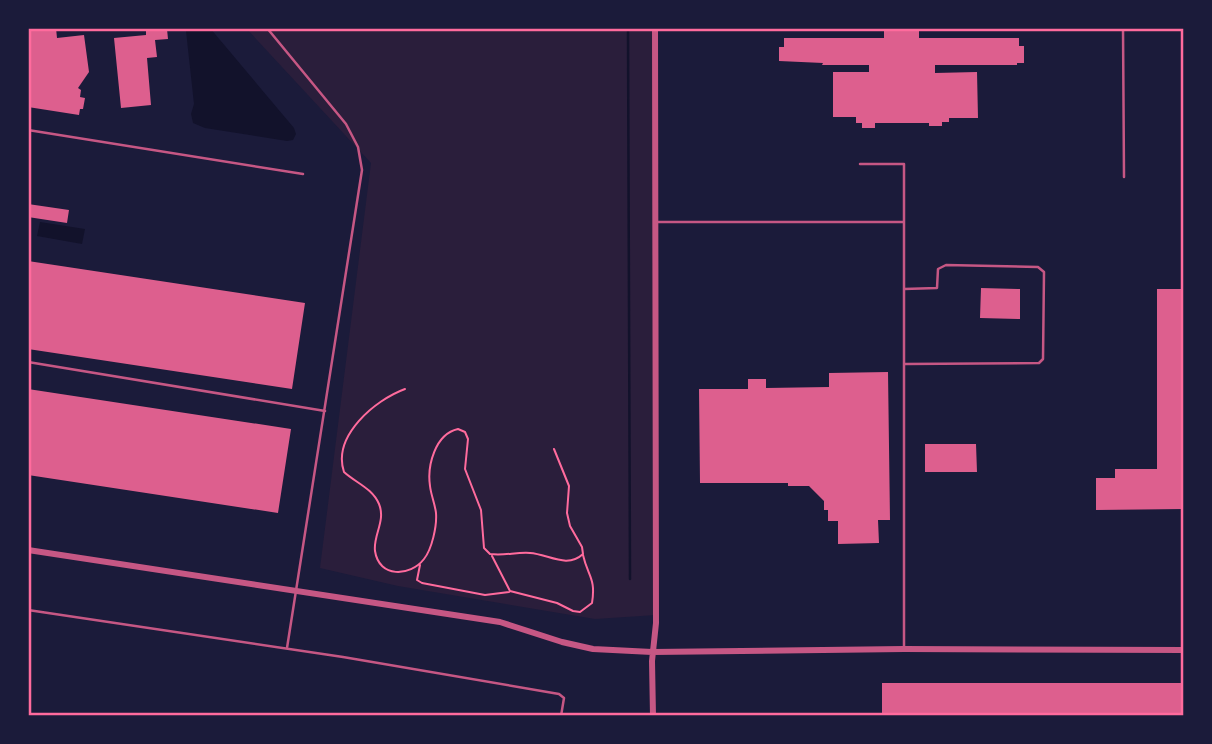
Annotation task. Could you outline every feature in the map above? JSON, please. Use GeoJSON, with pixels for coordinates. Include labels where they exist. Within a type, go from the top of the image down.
{"type":"FeatureCollection","features":[{"type":"Feature","properties":{"kind":"street"},"geometry":{"type":"LineString","coordinates":[[653,716],[652,652],[656,623],[655,28]]}},
{"type":"Feature","properties":{"kind":"street"},"geometry":{"type":"LineString","coordinates":[[28,550],[500,622],[593,649],[652,652],[1184,650]]}},
{"type":"Feature","properties":{"kind":"lane"},"geometry":{"type":"LineString","coordinates":[[267,28],[346,124],[358,148],[362,170],[287,648]]}},
{"type":"Feature","properties":{"kind":"lane"},"geometry":{"type":"LineString","coordinates":[[1123,28],[1124,177]]}},
{"type":"Feature","properties":{"kind":"lane"},"geometry":{"type":"LineString","coordinates":[[28,130],[303,174]]}},
{"type":"Feature","properties":{"kind":"lane"},"geometry":{"type":"LineString","coordinates":[[860,164],[904,164],[904,649]]}},
{"type":"Feature","properties":{"kind":"lane"},"geometry":{"type":"LineString","coordinates":[[655,222],[904,222]]}},
{"type":"Feature","properties":{"kind":"lane"},"geometry":{"type":"LineString","coordinates":[[904,289],[937,288],[938,269],[946,265],[1038,267],[1044,272],[1043,359],[1039,363],[904,364]]}},
{"type":"Feature","properties":{"kind":"lane"},"geometry":{"type":"LineString","coordinates":[[28,362],[325,411]]}},
{"type":"Feature","properties":{"kind":"lane"},"geometry":{"type":"LineString","coordinates":[[28,610],[287,648],[559,694],[564,698],[561,716]]}},
{"type":"Feature","properties":{"kind":"path"},"geometry":{"type":"LineString","coordinates":[[405,390],[383,400],[368,413],[345,443],[341,453],[344,472],[370,491],[381,507],[382,515],[375,547],[379,562],[399,574],[409,572],[429,551],[436,522],[429,467],[442,436],[450,430],[458,429],[465,432],[468,439],[465,469],[481,510],[484,548],[497,561],[510,592]]}},
{"type":"Feature","properties":{"kind":"path"},"geometry":{"type":"LineString","coordinates":[[421,562],[416,575],[417,580],[422,583],[485,594],[510,592],[557,603],[573,611],[587,609],[592,603],[594,582],[582,547],[570,526],[567,513],[569,486],[554,449]]}},
{"type":"Feature","properties":{"kind":"path"},"geometry":{"type":"LineString","coordinates":[[490,554],[528,552],[566,561],[577,559],[583,554]]}},
{"type":"Feature","properties":{"kind":"shaded area"},"geometry":{"type":"Polygon","coordinates":[[[188,28],[210,28],[294,128],[296,134],[293,140],[205,128],[193,123],[191,114],[194,104],[186,31],[188,28]]]}},
{"type":"Feature","properties":{"kind":"shaded area"},"geometry":{"type":"Polygon","coordinates":[[[246,28],[655,28],[656,615],[595,619],[398,586],[320,568],[371,163],[246,28]]]}},
{"type":"Feature","properties":{"kind":"shaded area"},"geometry":{"type":"Polygon","coordinates":[[[40,222],[85,229],[82,244],[37,236],[40,222]]]}},
{"type":"Feature","properties":{"kind":"building"},"geometry":{"type":"Polygon","coordinates":[[[28,28],[56,28],[57,38],[84,35],[89,72],[78,88],[81,90],[80,97],[85,98],[79,115],[28,107],[28,28]]]}},
{"type":"Feature","properties":{"kind":"building"},"geometry":{"type":"Polygon","coordinates":[[[884,28],[919,28],[919,38],[1019,38],[1019,46],[1024,46],[1024,63],[935,65],[935,73],[977,72],[978,118],[949,118],[949,122],[942,122],[942,126],[929,126],[929,123],[875,123],[875,128],[862,128],[862,123],[856,123],[856,117],[833,117],[833,72],[869,72],[869,65],[779,61],[779,47],[784,47],[784,38],[884,38],[884,28]]]}},
{"type":"Feature","properties":{"kind":"building"},"geometry":{"type":"Polygon","coordinates":[[[167,29],[168,39],[155,40],[157,57],[147,58],[151,105],[121,108],[114,38],[146,35],[146,31],[167,29]]]}},
{"type":"Feature","properties":{"kind":"building"},"geometry":{"type":"Polygon","coordinates":[[[28,204],[69,210],[67,223],[28,217],[28,204]]]}},
{"type":"Feature","properties":{"kind":"building"},"geometry":{"type":"Polygon","coordinates":[[[28,261],[305,303],[292,389],[28,349],[28,261]]]}},
{"type":"Feature","properties":{"kind":"building"},"geometry":{"type":"Polygon","coordinates":[[[981,288],[1020,289],[1020,319],[980,318],[981,288]]]}},
{"type":"Feature","properties":{"kind":"building"},"geometry":{"type":"Polygon","coordinates":[[[1157,289],[1184,289],[1184,509],[1096,510],[1096,478],[1115,478],[1115,469],[1157,469],[1157,289]]]}},
{"type":"Feature","properties":{"kind":"building"},"geometry":{"type":"Polygon","coordinates":[[[888,372],[890,520],[878,520],[879,543],[838,544],[838,521],[828,521],[828,510],[824,510],[824,501],[809,486],[788,486],[788,483],[700,483],[699,389],[748,389],[748,379],[766,379],[766,388],[829,387],[829,373],[888,372]]]}},
{"type":"Feature","properties":{"kind":"building"},"geometry":{"type":"Polygon","coordinates":[[[28,389],[291,429],[278,513],[28,475],[28,389]]]}},
{"type":"Feature","properties":{"kind":"building"},"geometry":{"type":"Polygon","coordinates":[[[925,444],[976,444],[977,472],[925,472],[925,444]]]}},
{"type":"Feature","properties":{"kind":"building"},"geometry":{"type":"Polygon","coordinates":[[[882,683],[1184,683],[1184,716],[882,716],[882,683]]]}},
{"type":"Feature","properties":{"kind":"waterway"},"geometry":{"type":"LineString","coordinates":[[628,28],[630,579]]}}]}
